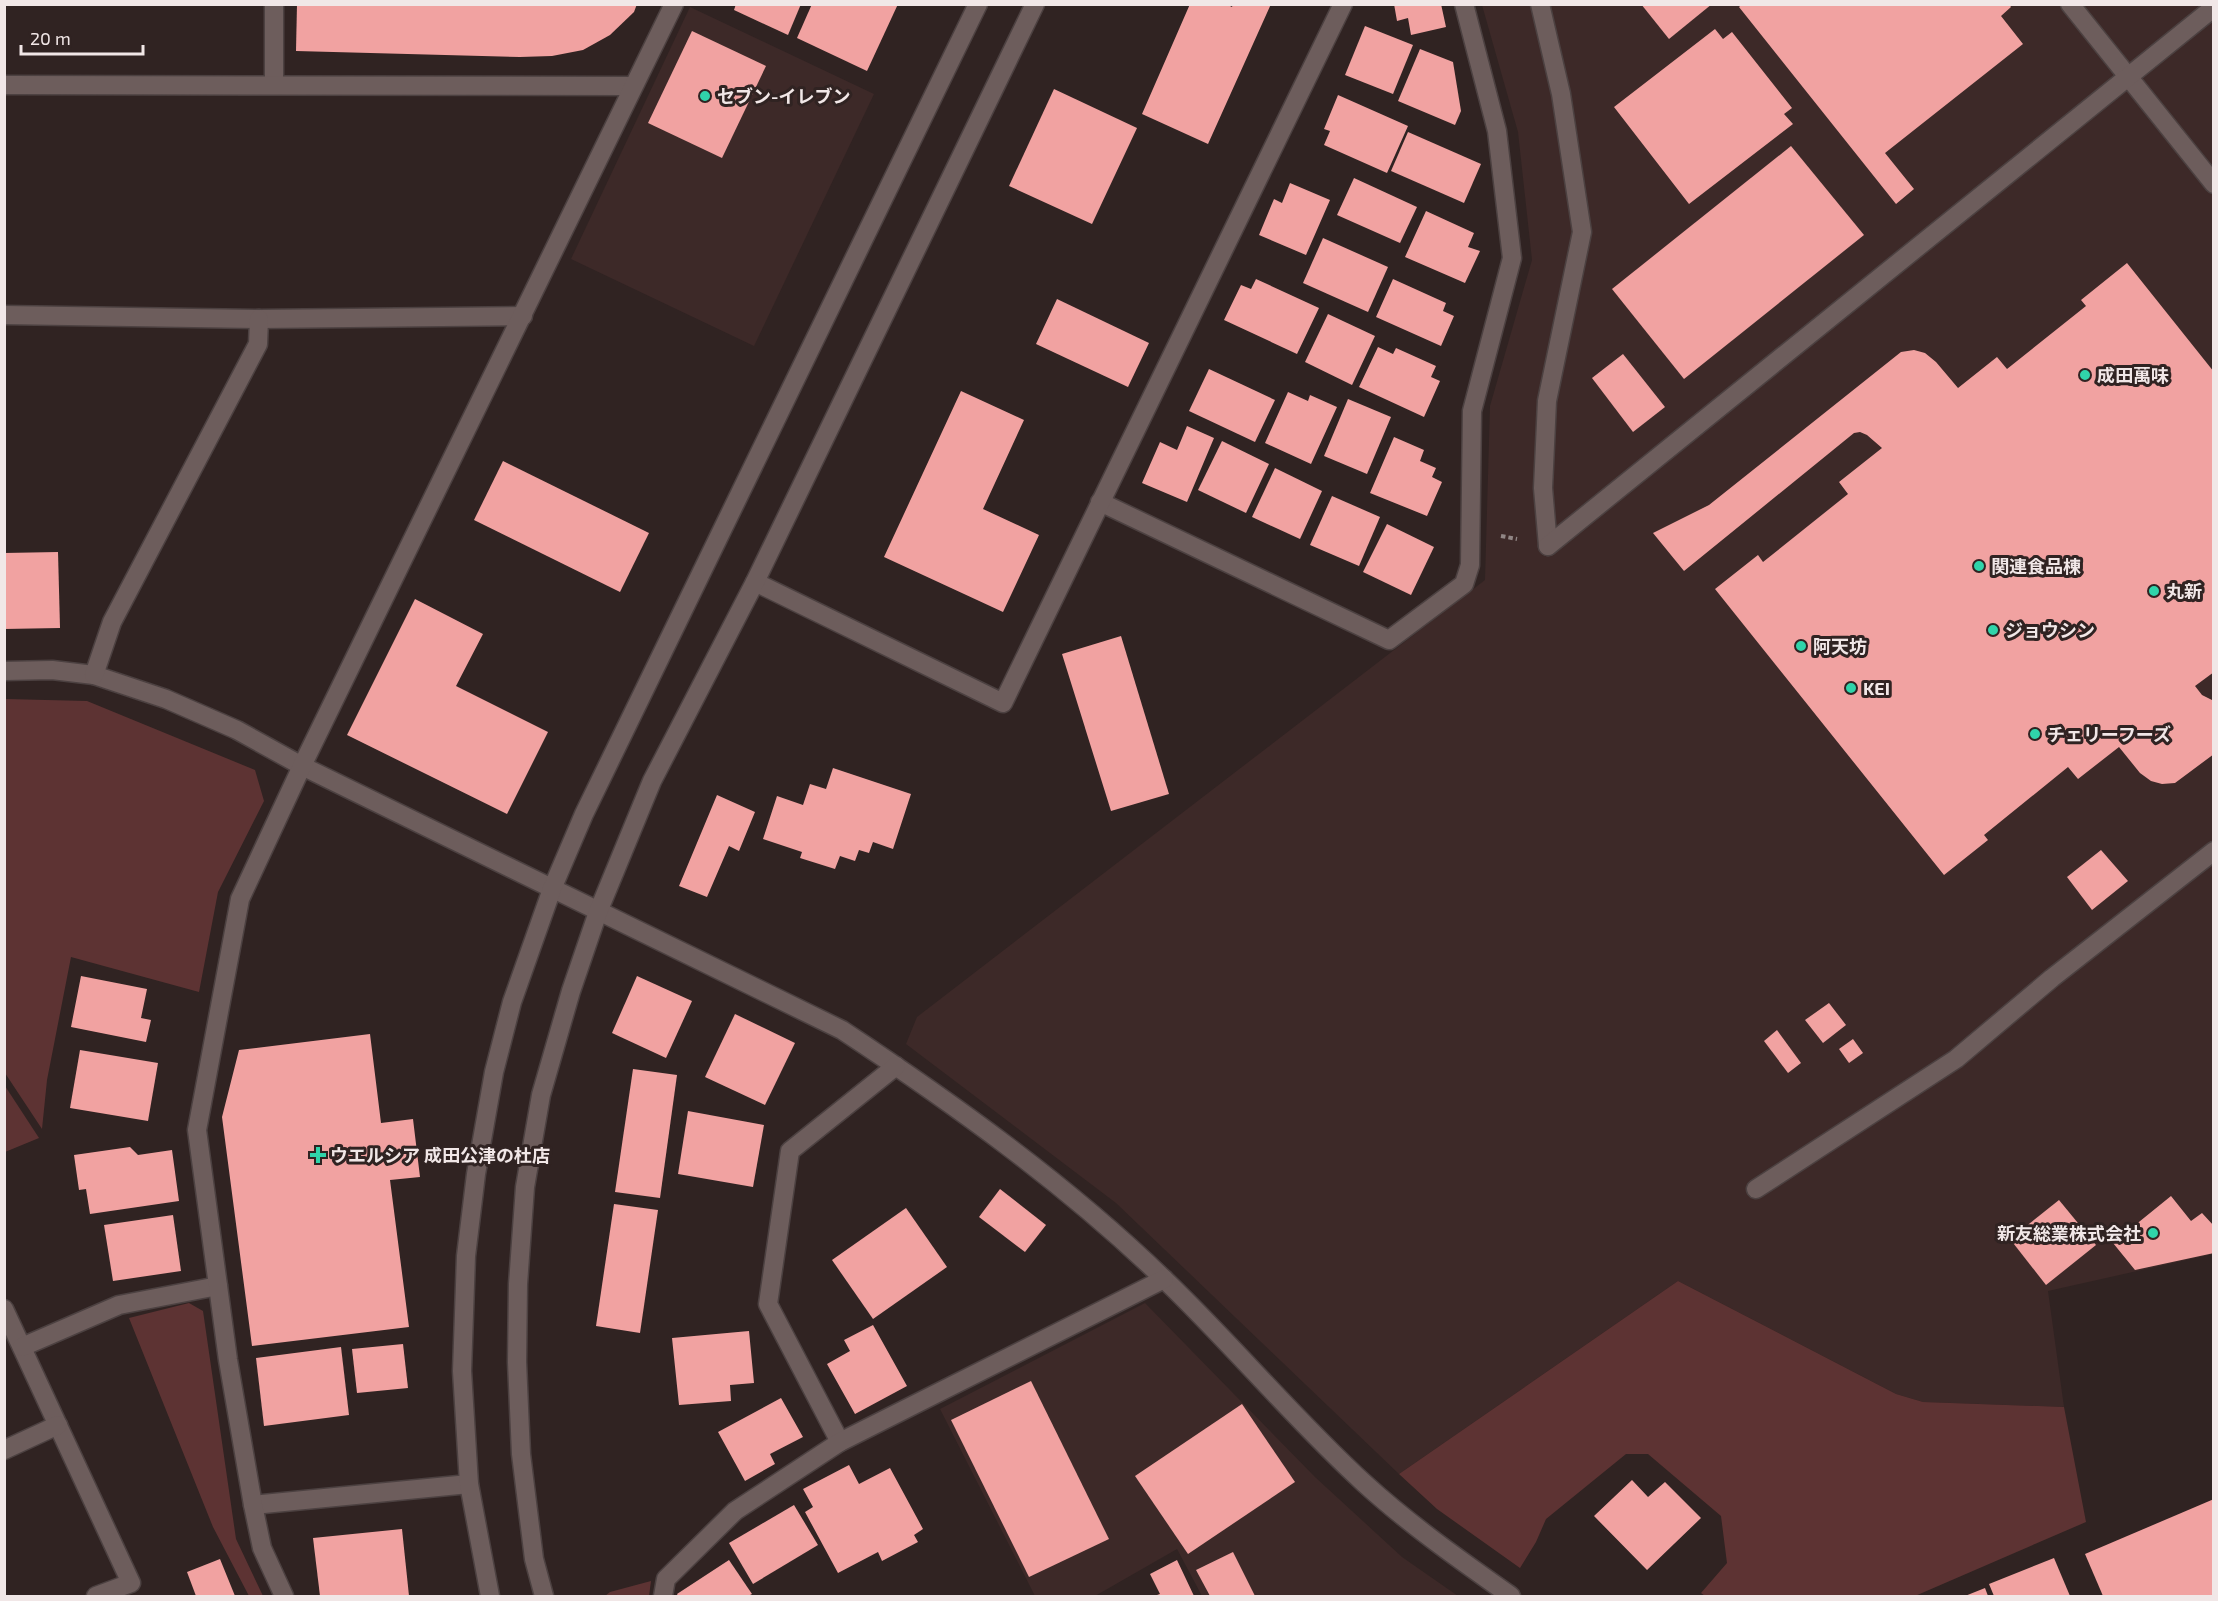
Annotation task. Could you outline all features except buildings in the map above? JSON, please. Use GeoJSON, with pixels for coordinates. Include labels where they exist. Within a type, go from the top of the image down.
{"type":"FeatureCollection","features":[{"type":"Feature","properties":{"kind":"street"},"geometry":{"type":"LineString","coordinates":[[274,4],[274,85]]}},
{"type":"Feature","properties":{"kind":"street"},"geometry":{"type":"LineString","coordinates":[[284,1596],[262,1548],[253,1505],[228,1360],[197,1130],[240,899],[302,766],[674,4]]}},
{"type":"Feature","properties":{"kind":"street"},"geometry":{"type":"LineString","coordinates":[[490,1596],[469,1484],[462,1371],[466,1256],[476,1174],[494,1072],[512,1002],[552,889],[589,804],[978,4]]}},
{"type":"Feature","properties":{"kind":"street"},"geometry":{"type":"LineString","coordinates":[[544,1596],[534,1559],[520,1442],[517,1317],[525,1187],[541,1095],[571,991],[598,912],[652,782],[754,582],[1035,4]]}},
{"type":"Feature","properties":{"kind":"street"},"geometry":{"type":"LineString","coordinates":[[754,582],[1003,703],[1343,4]]}},
{"type":"Feature","properties":{"kind":"street"},"geometry":{"type":"LineString","coordinates":[[1100,502],[1389,640],[1464,584],[1470,565],[1472,411],[1512,258],[1497,131],[1464,4]]}},
{"type":"Feature","properties":{"kind":"street"},"geometry":{"type":"LineString","coordinates":[[1540,4],[1561,94],[1582,232],[1547,401],[1543,488],[1548,546]]}},
{"type":"Feature","properties":{"kind":"street"},"geometry":{"type":"LineString","coordinates":[[2070,4],[2214,184]]}},
{"type":"Feature","properties":{"kind":"street"},"geometry":{"type":"LineString","coordinates":[[1548,546],[2212,9]]}},
{"type":"Feature","properties":{"kind":"street"},"geometry":{"type":"LineString","coordinates":[[4,85],[633,86]]}},
{"type":"Feature","properties":{"kind":"street"},"geometry":{"type":"LineString","coordinates":[[4,315],[259,319],[523,316]]}},
{"type":"Feature","properties":{"kind":"street"},"geometry":{"type":"LineString","coordinates":[[94,675],[112,622],[258,344],[259,319]]}},
{"type":"Feature","properties":{"kind":"street"},"geometry":{"type":"LineString","coordinates":[[4,671],[52,670],[94,675],[166,699],[237,730],[302,766],[842,1030],[896,1066],[1100,1220],[1164,1279],[1362,1481],[1412,1525],[1511,1596]]}},
{"type":"Feature","properties":{"kind":"street"},"geometry":{"type":"LineString","coordinates":[[1756,1189],[1956,1059],[2052,978],[2214,851]]}},
{"type":"Feature","properties":{"kind":"street"},"geometry":{"type":"LineString","coordinates":[[840,1442],[768,1304],[790,1151],[896,1066]]}},
{"type":"Feature","properties":{"kind":"street"},"geometry":{"type":"LineString","coordinates":[[663,1596],[666,1579],[735,1511],[840,1442],[1164,1279]]}},
{"type":"Feature","properties":{"kind":"street"},"geometry":{"type":"LineString","coordinates":[[22,1347],[119,1305],[218,1286]]}},
{"type":"Feature","properties":{"kind":"street"},"geometry":{"type":"LineString","coordinates":[[4,1309],[130,1582],[96,1596]]}},
{"type":"Feature","properties":{"kind":"street"},"geometry":{"type":"LineString","coordinates":[[4,1450],[58,1425]]}},
{"type":"Feature","properties":{"kind":"street"},"geometry":{"type":"LineString","coordinates":[[253,1505],[469,1484]]}},
{"type":"Feature","properties":{"kind":"path"},"geometry":{"type":"LineString","coordinates":[[1470,532],[1486,533],[1548,546]]}},
{"type":"Feature","properties":{"kind":"shaded area"},"geometry":{"type":"Polygon","coordinates":[[[1482,5],[2213,5],[2213,1254],[2048,1291],[2064,1407],[1923,1402],[1896,1394],[1678,1281],[1399,1474],[1116,1203],[906,1044],[917,1017],[1485,580],[1490,406],[1532,260],[1518,132],[1482,5]]]}},
{"type":"Feature","properties":{"kind":"shaded area"},"geometry":{"type":"Polygon","coordinates":[[[690,7],[874,94],[754,346],[571,259],[690,7]]]}},
{"type":"Feature","properties":{"kind":"shaded area"},"geometry":{"type":"Polygon","coordinates":[[[5,699],[87,701],[255,770],[264,801],[218,892],[199,992],[71,957],[47,1080],[42,1129],[5,1073],[5,699]]]}},
{"type":"Feature","properties":{"kind":"shaded area"},"geometry":{"type":"Polygon","coordinates":[[[5,1086],[39,1138],[4,1152],[5,1086]]]}},
{"type":"Feature","properties":{"kind":"shaded area"},"geometry":{"type":"Polygon","coordinates":[[[1678,1281],[1896,1394],[1923,1402],[2064,1407],[2086,1522],[1915,1596],[1705,1596],[1701,1593],[1727,1563],[1721,1516],[1648,1454],[1626,1454],[1546,1519],[1536,1542],[1520,1568],[1437,1509],[1399,1474],[1678,1281]]]}},
{"type":"Feature","properties":{"kind":"shaded area"},"geometry":{"type":"Polygon","coordinates":[[[189,1303],[203,1311],[236,1539],[263,1596],[249,1596],[213,1527],[129,1318],[189,1303]]]}},
{"type":"Feature","properties":{"kind":"shaded area"},"geometry":{"type":"Polygon","coordinates":[[[1145,1303],[1315,1477],[1402,1557],[1458,1596],[1202,1596],[1177,1549],[1095,1596],[1035,1596],[940,1409],[1145,1303]]]}},
{"type":"Feature","properties":{"kind":"shaded area"},"geometry":{"type":"Polygon","coordinates":[[[651,1581],[649,1596],[605,1596],[610,1592],[651,1581]]]}},
{"type":"Feature","properties":{"kind":"place","name":"セブン-イレブン"},"geometry":{"type":"Point","coordinates":[705,96]}},
{"type":"Feature","properties":{"kind":"place","name":"成田萬味"},"geometry":{"type":"Point","coordinates":[2085,375]}},
{"type":"Feature","properties":{"kind":"place","name":"関連食品棟"},"geometry":{"type":"Point","coordinates":[1979,566]}},
{"type":"Feature","properties":{"kind":"place","name":"丸新"},"geometry":{"type":"Point","coordinates":[2154,591]}},
{"type":"Feature","properties":{"kind":"place","name":"ジョウシン"},"geometry":{"type":"Point","coordinates":[1993,630]}},
{"type":"Feature","properties":{"kind":"place","name":"阿天坊"},"geometry":{"type":"Point","coordinates":[1801,646]}},
{"type":"Feature","properties":{"kind":"place","name":"KEI"},"geometry":{"type":"Point","coordinates":[1851,688]}},
{"type":"Feature","properties":{"kind":"place","name":"チェリーフーズ"},"geometry":{"type":"Point","coordinates":[2035,734]}},
{"type":"Feature","properties":{"kind":"place","name":"ウエルシア 成田公津の杜店"},"geometry":{"type":"Point","coordinates":[318,1155]}},
{"type":"Feature","properties":{"kind":"place","name":"新友総業株式会社"},"geometry":{"type":"Point","coordinates":[2153,1233]}}]}
